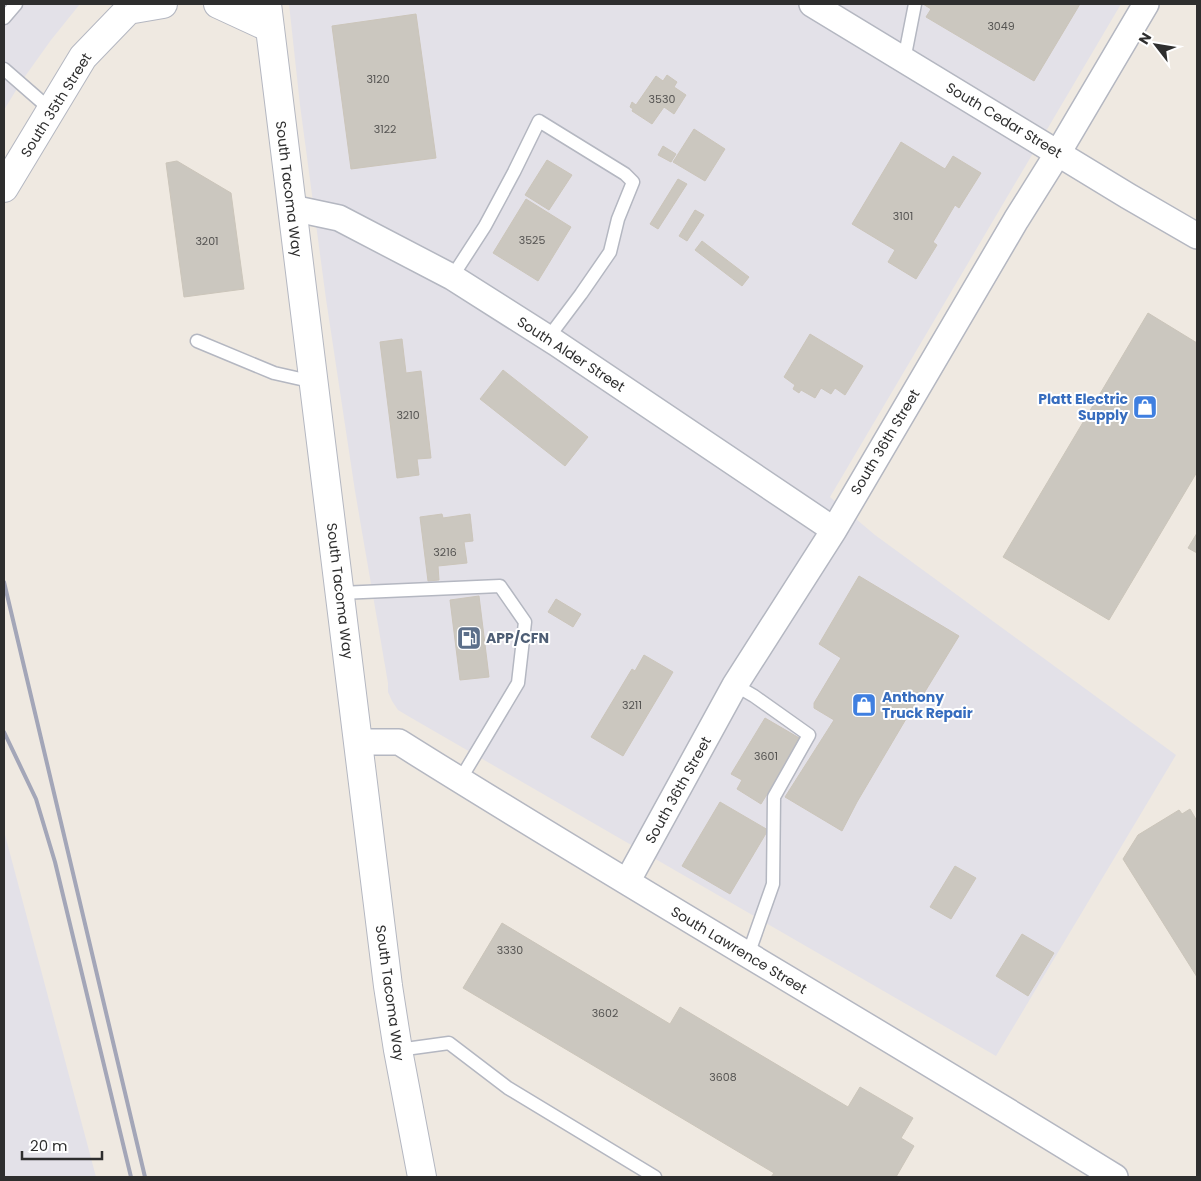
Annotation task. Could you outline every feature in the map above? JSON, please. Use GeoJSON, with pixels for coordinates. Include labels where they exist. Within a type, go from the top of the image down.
{"type":"FeatureCollection","features":[{"type":"Feature","properties":{"kind":"main road"},"geometry":{"type":"LineString","coordinates":[[129,6],[163,4]]}},
{"type":"Feature","properties":{"kind":"main road"},"geometry":{"type":"LineString","coordinates":[[218,4],[268,16]]}},
{"type":"Feature","properties":{"kind":"main road","name":"South 35th Street"},"geometry":{"type":"LineString","coordinates":[[4,188],[83,57],[129,6]]}},
{"type":"Feature","properties":{"kind":"main road","name":"South Tacoma Way"},"geometry":{"type":"LineString","coordinates":[[268,16],[387,976],[398,1050],[422,1177]]}},
{"type":"Feature","properties":{"kind":"street","name":"South Cedar Street"},"geometry":{"type":"LineString","coordinates":[[812,4],[1197,236]]}},
{"type":"Feature","properties":{"kind":"street","name":"South 36th Street"},"geometry":{"type":"LineString","coordinates":[[626,882],[736,685],[834,530],[1016,220],[1146,4]]}},
{"type":"Feature","properties":{"kind":"street","name":"South Alder Street"},"geometry":{"type":"LineString","coordinates":[[292,208],[339,218],[452,278],[548,338],[834,530]]}},
{"type":"Feature","properties":{"kind":"street","name":"South Lawrence Street"},"geometry":{"type":"LineString","coordinates":[[358,742],[399,742],[626,882],[979,1092],[1116,1177]]}},
{"type":"Feature","properties":{"kind":"lane"},"geometry":{"type":"LineString","coordinates":[[4,18],[16,4]]}},
{"type":"Feature","properties":{"kind":"lane"},"geometry":{"type":"LineString","coordinates":[[904,60],[915,4]]}},
{"type":"Feature","properties":{"kind":"lane"},"geometry":{"type":"LineString","coordinates":[[4,69],[51,110]]}},
{"type":"Feature","properties":{"kind":"lane"},"geometry":{"type":"LineString","coordinates":[[452,278],[502,194],[539,121],[625,174],[633,182],[618,219],[610,252],[548,338]]}},
{"type":"Feature","properties":{"kind":"lane"},"geometry":{"type":"LineString","coordinates":[[197,341],[274,373],[314,382]]}},
{"type":"Feature","properties":{"kind":"lane"},"geometry":{"type":"LineString","coordinates":[[340,592],[500,586],[525,622],[518,683],[460,780]]}},
{"type":"Feature","properties":{"kind":"lane"},"geometry":{"type":"LineString","coordinates":[[736,685],[810,735],[774,797],[773,884],[748,955]]}},
{"type":"Feature","properties":{"kind":"lane"},"geometry":{"type":"LineString","coordinates":[[398,1050],[449,1043],[508,1088],[655,1177]]}},
{"type":"Feature","properties":{"kind":"shaded area"},"geometry":{"type":"Polygon","coordinates":[[[4,4],[80,4],[51,40],[4,110],[4,4]]]}},
{"type":"Feature","properties":{"kind":"shaded area"},"geometry":{"type":"Polygon","coordinates":[[[289,4],[1121,4],[830,497],[875,535],[1176,755],[996,1056],[398,710],[388,692],[355,491],[326,299],[300,105],[289,4]]]}},
{"type":"Feature","properties":{"kind":"shaded area"},"geometry":{"type":"Polygon","coordinates":[[[4,831],[96,1177],[4,1177],[4,831]]]}},
{"type":"Feature","properties":{"kind":"building"},"geometry":{"type":"Polygon","coordinates":[[[923,4],[1080,4],[1034,81],[926,17],[931,9],[923,4]]]}},
{"type":"Feature","properties":{"kind":"building"},"geometry":{"type":"Polygon","coordinates":[[[416,14],[436,158],[351,169],[332,26],[416,14]]]}},
{"type":"Feature","properties":{"kind":"building"},"geometry":{"type":"Polygon","coordinates":[[[667,75],[677,82],[674,87],[686,95],[674,114],[664,107],[652,124],[632,111],[633,109],[630,107],[632,102],[636,105],[656,76],[663,81],[667,75]]]}},
{"type":"Feature","properties":{"kind":"building"},"geometry":{"type":"Polygon","coordinates":[[[694,129],[725,149],[705,181],[673,162],[694,129]]]}},
{"type":"Feature","properties":{"kind":"building"},"geometry":{"type":"Polygon","coordinates":[[[901,142],[945,169],[953,156],[981,173],[959,208],[955,205],[933,242],[937,245],[916,279],[888,262],[895,250],[852,224],[901,142]]]}},
{"type":"Feature","properties":{"kind":"building"},"geometry":{"type":"Polygon","coordinates":[[[663,146],[676,154],[671,162],[658,155],[663,146]]]}},
{"type":"Feature","properties":{"kind":"building"},"geometry":{"type":"Polygon","coordinates":[[[547,160],[572,175],[549,210],[525,195],[547,160]]]}},
{"type":"Feature","properties":{"kind":"building"},"geometry":{"type":"Polygon","coordinates":[[[177,161],[231,193],[244,289],[184,297],[166,163],[177,161]]]}},
{"type":"Feature","properties":{"kind":"building"},"geometry":{"type":"Polygon","coordinates":[[[678,179],[687,184],[658,229],[650,224],[678,179]]]}},
{"type":"Feature","properties":{"kind":"building"},"geometry":{"type":"Polygon","coordinates":[[[526,199],[571,227],[538,281],[493,253],[526,199]]]}},
{"type":"Feature","properties":{"kind":"building"},"geometry":{"type":"Polygon","coordinates":[[[695,210],[704,215],[687,241],[679,236],[695,210]]]}},
{"type":"Feature","properties":{"kind":"building"},"geometry":{"type":"Polygon","coordinates":[[[702,241],[749,277],[742,286],[695,250],[702,241]]]}},
{"type":"Feature","properties":{"kind":"building","name":"Platt Electric Supply"},"geometry":{"type":"Polygon","coordinates":[[[1148,313],[1197,343],[1197,472],[1109,620],[1003,557],[1148,313]]]}},
{"type":"Feature","properties":{"kind":"building"},"geometry":{"type":"Polygon","coordinates":[[[810,334],[863,366],[845,395],[835,388],[831,394],[821,388],[815,398],[801,390],[799,393],[793,389],[795,385],[784,377],[810,334]]]}},
{"type":"Feature","properties":{"kind":"building"},"geometry":{"type":"Polygon","coordinates":[[[402,339],[406,373],[421,371],[431,458],[417,459],[419,475],[397,478],[380,342],[402,339]]]}},
{"type":"Feature","properties":{"kind":"building"},"geometry":{"type":"Polygon","coordinates":[[[503,370],[588,437],[565,466],[480,399],[503,370]]]}},
{"type":"Feature","properties":{"kind":"building"},"geometry":{"type":"Polygon","coordinates":[[[442,514],[443,518],[470,514],[473,541],[464,542],[467,563],[438,566],[439,580],[428,581],[420,517],[442,514]]]}},
{"type":"Feature","properties":{"kind":"building"},"geometry":{"type":"Polygon","coordinates":[[[1197,533],[1197,553],[1188,548],[1197,533]]]}},
{"type":"Feature","properties":{"kind":"building","name":"Anthony Truck Repair"},"geometry":{"type":"Polygon","coordinates":[[[859,576],[959,636],[918,703],[916,702],[842,831],[785,797],[834,720],[814,708],[814,703],[841,658],[819,644],[859,576]]]}},
{"type":"Feature","properties":{"kind":"building","name":"APP/CFN"},"geometry":{"type":"Polygon","coordinates":[[[479,596],[489,677],[460,680],[450,600],[479,596]]]}},
{"type":"Feature","properties":{"kind":"building"},"geometry":{"type":"Polygon","coordinates":[[[556,599],[581,614],[573,627],[548,612],[556,599]]]}},
{"type":"Feature","properties":{"kind":"building"},"geometry":{"type":"Polygon","coordinates":[[[644,655],[673,672],[623,756],[591,737],[632,669],[635,671],[644,655]]]}},
{"type":"Feature","properties":{"kind":"building"},"geometry":{"type":"Polygon","coordinates":[[[765,718],[801,739],[761,804],[737,789],[742,780],[731,774],[765,718]]]}},
{"type":"Feature","properties":{"kind":"building"},"geometry":{"type":"Polygon","coordinates":[[[720,802],[768,830],[730,894],[682,866],[720,802]]]}},
{"type":"Feature","properties":{"kind":"building"},"geometry":{"type":"Polygon","coordinates":[[[1190,809],[1197,821],[1197,977],[1123,859],[1138,835],[1179,810],[1182,814],[1190,809]]]}},
{"type":"Feature","properties":{"kind":"building"},"geometry":{"type":"Polygon","coordinates":[[[955,866],[976,878],[951,919],[930,907],[955,866]]]}},
{"type":"Feature","properties":{"kind":"building"},"geometry":{"type":"Polygon","coordinates":[[[502,923],[670,1024],[680,1007],[848,1107],[860,1087],[913,1118],[901,1138],[914,1146],[896,1177],[771,1177],[774,1173],[463,988],[502,923]]]}},
{"type":"Feature","properties":{"kind":"building"},"geometry":{"type":"Polygon","coordinates":[[[1022,934],[1054,953],[1028,996],[996,976],[1022,934]]]}},
{"type":"Feature","properties":{"kind":"railway"},"geometry":{"type":"LineString","coordinates":[[4,582],[145,1177]]}},
{"type":"Feature","properties":{"kind":"railway"},"geometry":{"type":"LineString","coordinates":[[4,732],[36,799],[55,862],[131,1177]]}},
{"type":"Feature","properties":{"kind":"place","name":"Platt Electric Supply"},"geometry":{"type":"Point","coordinates":[1145,407]}},
{"type":"Feature","properties":{"kind":"place","name":"APP/CFN"},"geometry":{"type":"Point","coordinates":[469,638]}},
{"type":"Feature","properties":{"kind":"place","name":"Anthony Truck Repair"},"geometry":{"type":"Point","coordinates":[864,705]}}]}
